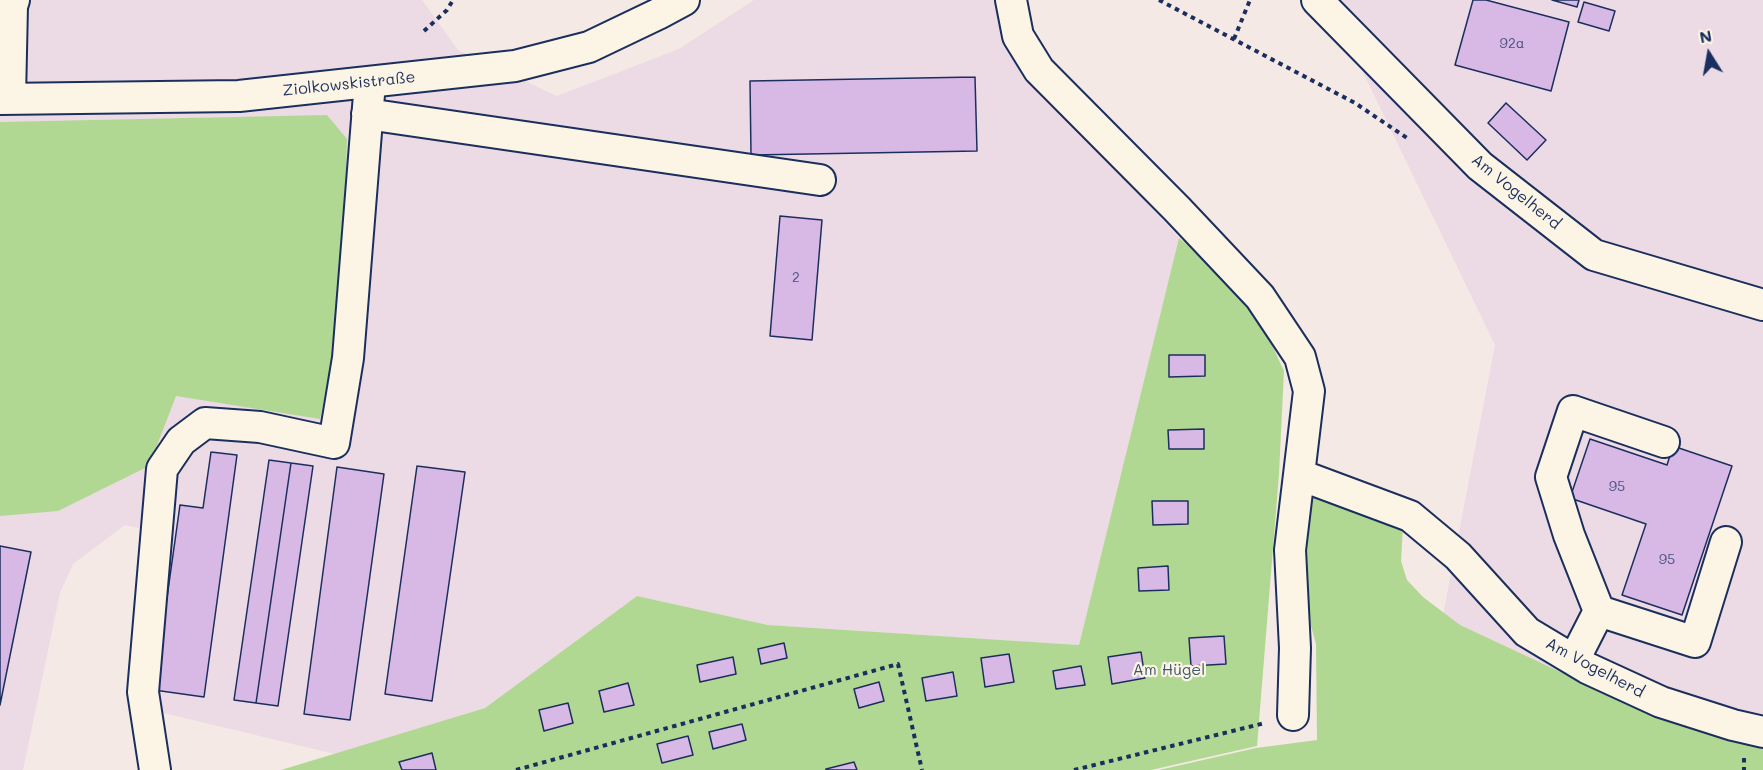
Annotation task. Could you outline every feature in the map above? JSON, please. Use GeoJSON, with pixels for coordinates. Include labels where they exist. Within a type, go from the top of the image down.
{"type":"FeatureCollection","features":[{"type":"Feature","properties":{"kind":"street"},"geometry":{"type":"LineString","coordinates":[[5,98],[14,0]]}},
{"type":"Feature","properties":{"kind":"street","name":"Ziolkowskistraße"},"geometry":{"type":"LineString","coordinates":[[5,98],[239,96],[515,66],[589,47],[684,0]]}},
{"type":"Feature","properties":{"kind":"street"},"geometry":{"type":"LineString","coordinates":[[1011,0],[1018,36],[1039,70],[1177,209],[1260,297],[1300,357],[1309,391],[1290,550],[1295,648],[1293,715]]}},
{"type":"Feature","properties":{"kind":"street","name":"Am Vogelherd"},"geometry":{"type":"LineString","coordinates":[[1317,0],[1480,166],[1594,255],[1763,305]]}},
{"type":"Feature","properties":{"kind":"street"},"geometry":{"type":"LineString","coordinates":[[155,770],[143,692],[162,469],[181,441],[205,423],[260,427],[334,443],[348,357],[370,82]]}},
{"type":"Feature","properties":{"kind":"street"},"geometry":{"type":"LineString","coordinates":[[367,114],[820,180]]}},
{"type":"Feature","properties":{"kind":"street"},"geometry":{"type":"LineString","coordinates":[[1574,660],[1599,611],[1569,535],[1551,477],[1573,411],[1664,442]]}},
{"type":"Feature","properties":{"kind":"street","name":"Am Vogelherd"},"geometry":{"type":"LineString","coordinates":[[1300,475],[1410,516],[1458,556],[1527,632],[1574,660],[1661,702],[1763,732]]}},
{"type":"Feature","properties":{"kind":"street"},"geometry":{"type":"LineString","coordinates":[[1599,611],[1695,642],[1726,542]]}},
{"type":"Feature","properties":{"kind":"path"},"geometry":{"type":"LineString","coordinates":[[424,31],[447,10],[453,0]]}},
{"type":"Feature","properties":{"kind":"path"},"geometry":{"type":"LineString","coordinates":[[1159,0],[1355,103],[1414,143]]}},
{"type":"Feature","properties":{"kind":"path"},"geometry":{"type":"LineString","coordinates":[[1234,39],[1250,0]]}},
{"type":"Feature","properties":{"kind":"path"},"geometry":{"type":"LineString","coordinates":[[516,770],[898,664],[922,770]]}},
{"type":"Feature","properties":{"kind":"path"},"geometry":{"type":"LineString","coordinates":[[1074,770],[1229,733],[1293,715]]}},
{"type":"Feature","properties":{"kind":"shaded area"},"geometry":{"type":"Polygon","coordinates":[[[0,0],[422,0],[458,50],[557,96],[679,49],[754,0],[1001,0],[1026,70],[1179,238],[1079,645],[768,625],[637,596],[485,708],[335,754],[130,705],[144,529],[125,525],[73,564],[60,593],[23,770],[0,770],[0,0]]]}},
{"type":"Feature","properties":{"kind":"shaded area"},"geometry":{"type":"Polygon","coordinates":[[[1328,0],[1763,0],[1763,769],[1432,672],[1495,345],[1328,0]]]}},
{"type":"Feature","properties":{"kind":"green space"},"geometry":{"type":"Polygon","coordinates":[[[327,115],[347,139],[342,318],[320,419],[176,396],[149,466],[58,511],[0,516],[0,122],[327,115]]]}},
{"type":"Feature","properties":{"kind":"green space","name":"Am Hügel"},"geometry":{"type":"Polygon","coordinates":[[[1179,238],[1248,293],[1284,371],[1279,474],[1257,746],[1151,770],[281,770],[485,708],[637,596],[768,625],[1079,645],[1179,238]]]}},
{"type":"Feature","properties":{"kind":"green space"},"geometry":{"type":"Polygon","coordinates":[[[1303,484],[1403,526],[1401,561],[1407,580],[1423,597],[1460,625],[1614,697],[1763,748],[1763,770],[1159,770],[1256,748],[1317,740],[1316,644],[1307,612],[1300,559],[1303,484]]]}},
{"type":"Feature","properties":{"kind":"building"},"geometry":{"type":"Polygon","coordinates":[[[1473,0],[1486,0],[1569,22],[1551,91],[1455,65],[1473,0]]]}},
{"type":"Feature","properties":{"kind":"building"},"geometry":{"type":"Polygon","coordinates":[[[1552,0],[1579,0],[1577,7],[1552,0]]]}},
{"type":"Feature","properties":{"kind":"building"},"geometry":{"type":"Polygon","coordinates":[[[1584,2],[1615,11],[1609,31],[1578,22],[1584,2]]]}},
{"type":"Feature","properties":{"kind":"building"},"geometry":{"type":"Polygon","coordinates":[[[975,77],[977,151],[751,155],[750,81],[975,77]]]}},
{"type":"Feature","properties":{"kind":"building"},"geometry":{"type":"Polygon","coordinates":[[[1506,103],[1546,140],[1527,160],[1488,123],[1506,103]]]}},
{"type":"Feature","properties":{"kind":"building"},"geometry":{"type":"Polygon","coordinates":[[[780,216],[822,220],[812,340],[770,336],[780,216]]]}},
{"type":"Feature","properties":{"kind":"building"},"geometry":{"type":"Polygon","coordinates":[[[1169,355],[1205,355],[1205,376],[1169,377],[1169,355]]]}},
{"type":"Feature","properties":{"kind":"building"},"geometry":{"type":"Polygon","coordinates":[[[1204,429],[1204,449],[1169,449],[1168,430],[1204,429]]]}},
{"type":"Feature","properties":{"kind":"building"},"geometry":{"type":"Polygon","coordinates":[[[1590,439],[1667,465],[1673,446],[1732,466],[1682,615],[1622,595],[1646,524],[1570,498],[1590,439]]]}},
{"type":"Feature","properties":{"kind":"building"},"geometry":{"type":"Polygon","coordinates":[[[211,452],[237,455],[204,697],[154,690],[180,505],[203,508],[211,452]]]}},
{"type":"Feature","properties":{"kind":"building"},"geometry":{"type":"Polygon","coordinates":[[[269,460],[291,463],[256,703],[234,700],[269,460]]]}},
{"type":"Feature","properties":{"kind":"building"},"geometry":{"type":"Polygon","coordinates":[[[291,463],[313,466],[278,706],[256,703],[291,463]]]}},
{"type":"Feature","properties":{"kind":"building"},"geometry":{"type":"Polygon","coordinates":[[[417,466],[465,472],[432,701],[385,694],[417,466]]]}},
{"type":"Feature","properties":{"kind":"building"},"geometry":{"type":"Polygon","coordinates":[[[337,467],[384,474],[350,720],[304,714],[337,467]]]}},
{"type":"Feature","properties":{"kind":"building"},"geometry":{"type":"Polygon","coordinates":[[[1152,501],[1188,501],[1188,524],[1153,525],[1152,501]]]}},
{"type":"Feature","properties":{"kind":"building"},"geometry":{"type":"Polygon","coordinates":[[[0,546],[31,552],[0,705],[0,546]]]}},
{"type":"Feature","properties":{"kind":"building"},"geometry":{"type":"Polygon","coordinates":[[[1168,566],[1169,590],[1139,591],[1138,568],[1168,566]]]}},
{"type":"Feature","properties":{"kind":"building"},"geometry":{"type":"Polygon","coordinates":[[[1224,636],[1226,664],[1191,666],[1189,638],[1224,636]]]}},
{"type":"Feature","properties":{"kind":"building"},"geometry":{"type":"Polygon","coordinates":[[[784,643],[787,658],[761,664],[758,649],[784,643]]]}},
{"type":"Feature","properties":{"kind":"building"},"geometry":{"type":"Polygon","coordinates":[[[1141,652],[1145,678],[1112,684],[1108,657],[1141,652]]]}},
{"type":"Feature","properties":{"kind":"building"},"geometry":{"type":"Polygon","coordinates":[[[1009,654],[1014,682],[985,687],[981,658],[1009,654]]]}},
{"type":"Feature","properties":{"kind":"building"},"geometry":{"type":"Polygon","coordinates":[[[733,657],[736,674],[700,682],[697,665],[733,657]]]}},
{"type":"Feature","properties":{"kind":"building"},"geometry":{"type":"Polygon","coordinates":[[[1081,666],[1085,685],[1056,689],[1053,671],[1081,666]]]}},
{"type":"Feature","properties":{"kind":"building"},"geometry":{"type":"Polygon","coordinates":[[[953,672],[957,696],[926,701],[922,678],[953,672]]]}},
{"type":"Feature","properties":{"kind":"building"},"geometry":{"type":"Polygon","coordinates":[[[879,682],[884,701],[859,708],[854,689],[879,682]]]}},
{"type":"Feature","properties":{"kind":"building"},"geometry":{"type":"Polygon","coordinates":[[[628,683],[634,705],[604,712],[599,691],[628,683]]]}},
{"type":"Feature","properties":{"kind":"building"},"geometry":{"type":"Polygon","coordinates":[[[568,703],[573,723],[544,731],[539,710],[568,703]]]}},
{"type":"Feature","properties":{"kind":"building"},"geometry":{"type":"Polygon","coordinates":[[[742,724],[746,740],[713,749],[709,732],[742,724]]]}},
{"type":"Feature","properties":{"kind":"building"},"geometry":{"type":"Polygon","coordinates":[[[688,736],[693,755],[662,763],[657,744],[688,736]]]}},
{"type":"Feature","properties":{"kind":"building"},"geometry":{"type":"Polygon","coordinates":[[[432,753],[436,770],[402,770],[399,762],[432,753]]]}},
{"type":"Feature","properties":{"kind":"building"},"geometry":{"type":"Polygon","coordinates":[[[854,762],[857,770],[826,770],[826,769],[854,762]]]}}]}
